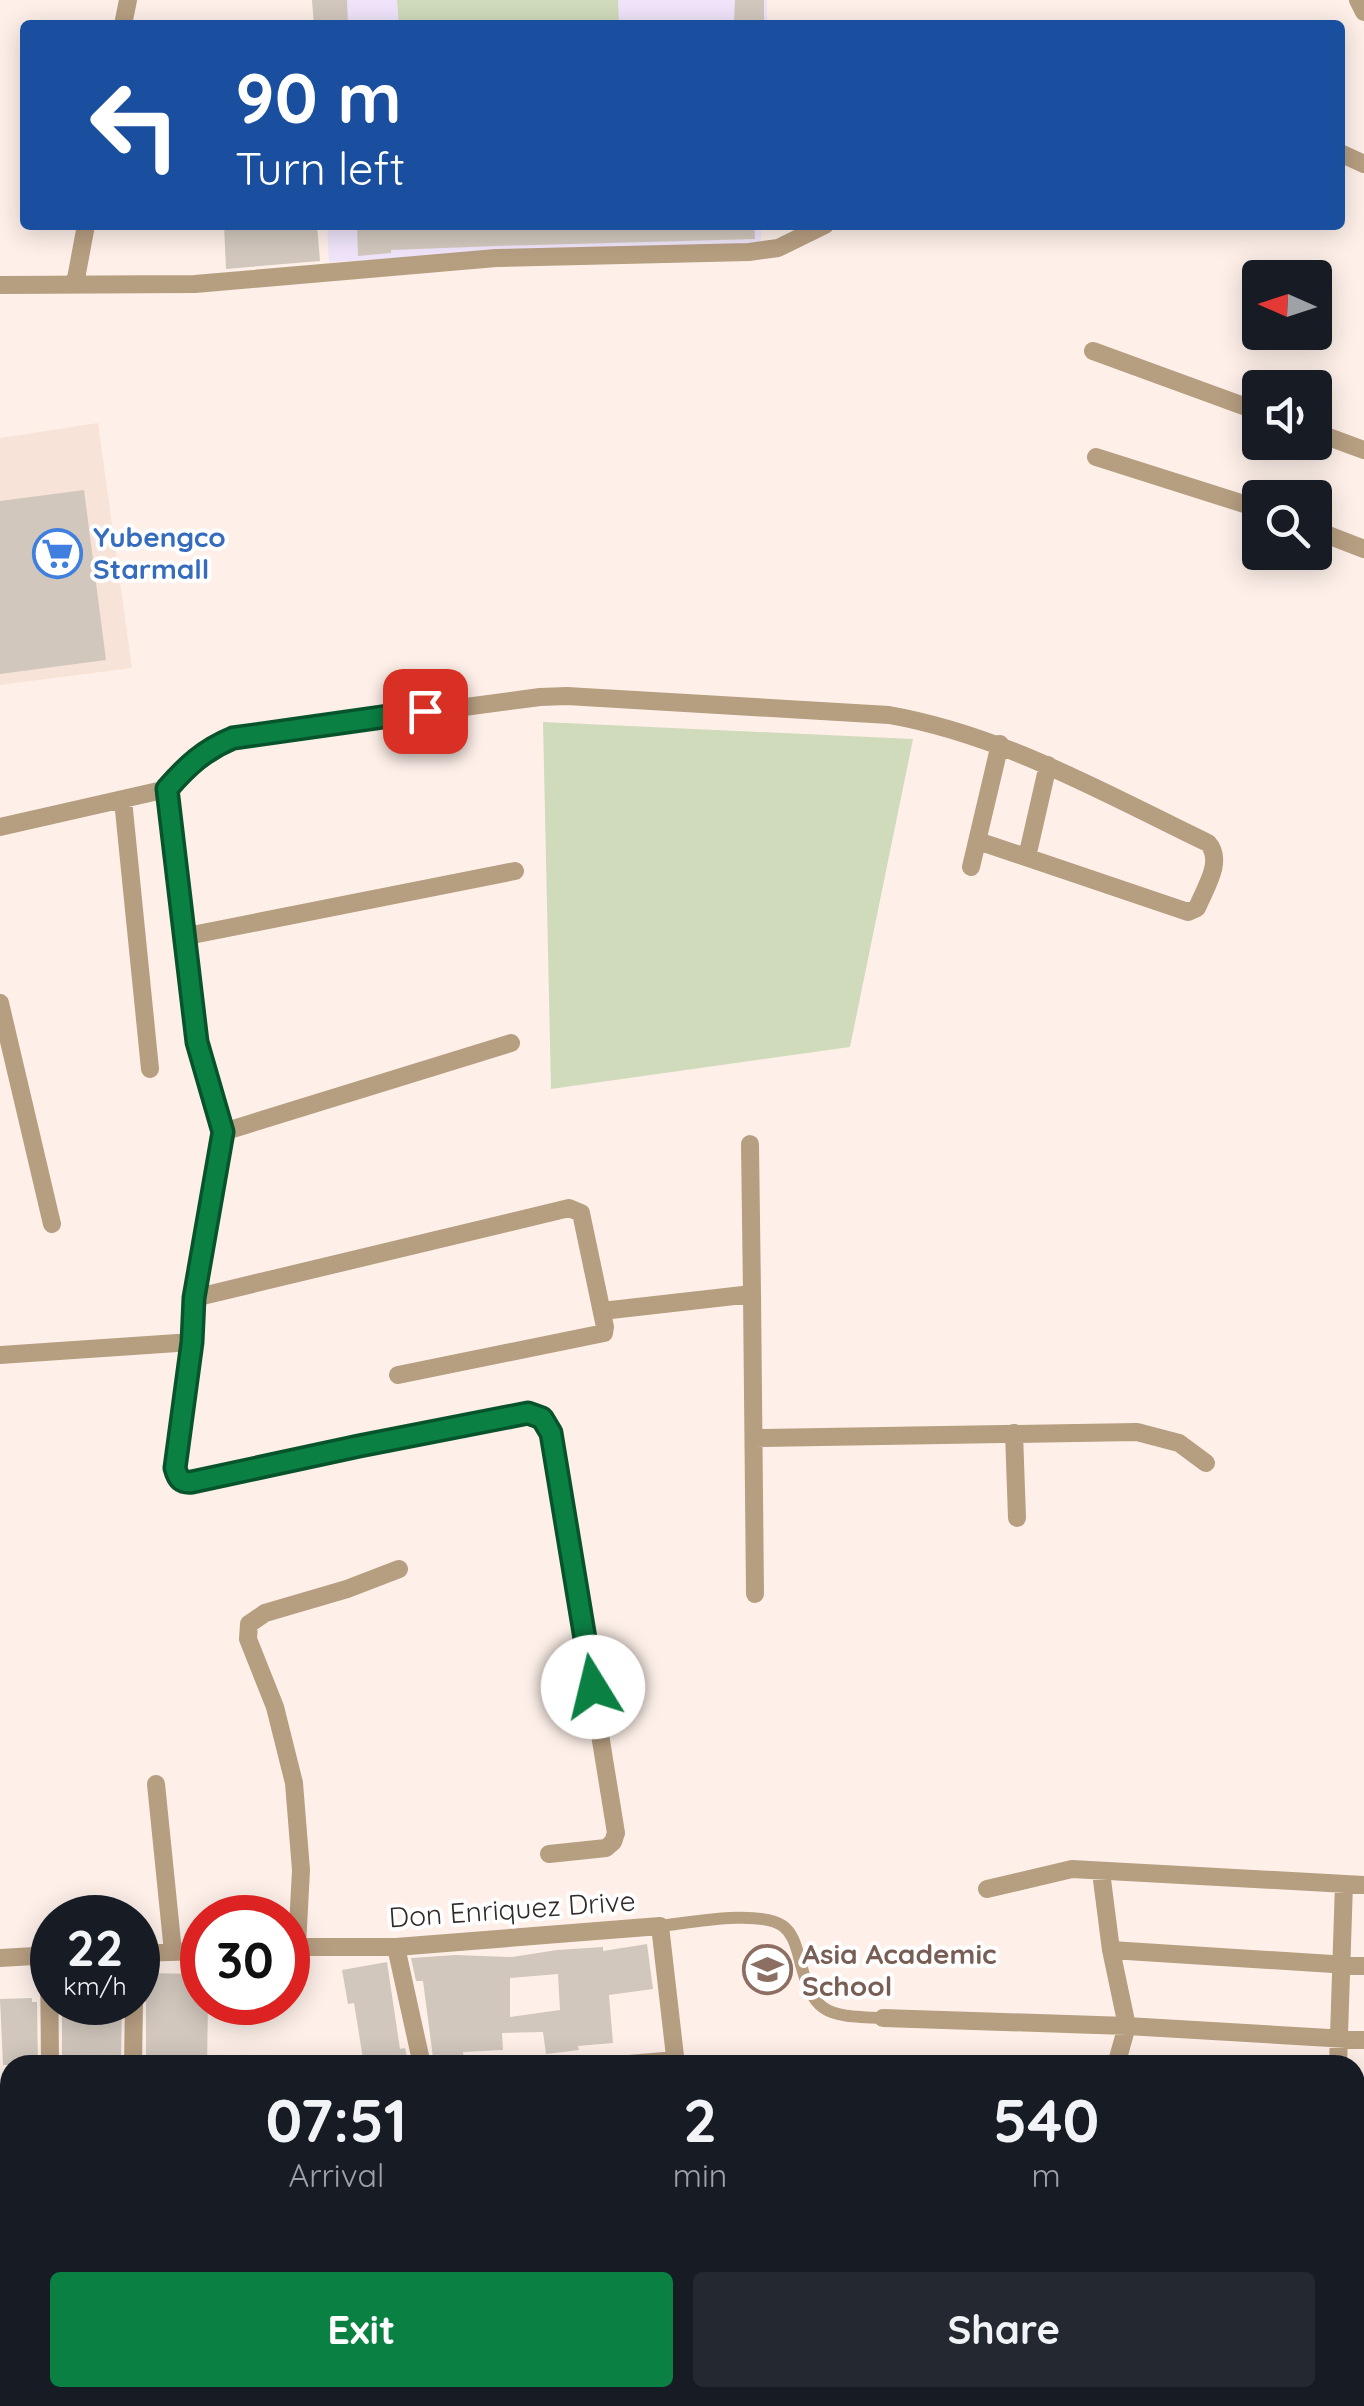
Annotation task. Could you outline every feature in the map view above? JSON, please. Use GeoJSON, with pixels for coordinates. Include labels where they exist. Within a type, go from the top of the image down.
{"type":"FeatureCollection","features":[{"type":"Feature","properties":{"kind":"street"},"geometry":{"type":"LineString","coordinates":[[1358,0],[1364,12]]}},
{"type":"Feature","properties":{"kind":"street"},"geometry":{"type":"LineString","coordinates":[[75,284],[85,230]]}},
{"type":"Feature","properties":{"kind":"street"},"geometry":{"type":"LineString","coordinates":[[0,285],[195,284],[496,258],[749,252],[778,248],[815,230]]}},
{"type":"Feature","properties":{"kind":"street"},"geometry":{"type":"LineString","coordinates":[[1094,351],[1242,405]]}},
{"type":"Feature","properties":{"kind":"street"},"geometry":{"type":"LineString","coordinates":[[1332,438],[1364,450]]}},
{"type":"Feature","properties":{"kind":"street"},"geometry":{"type":"LineString","coordinates":[[1096,458],[1242,503]]}},
{"type":"Feature","properties":{"kind":"street"},"geometry":{"type":"LineString","coordinates":[[1332,537],[1364,549]]}},
{"type":"Feature","properties":{"kind":"street"},"geometry":{"type":"LineString","coordinates":[[0,828],[167,789],[188,764],[211,747],[233,738],[540,697],[889,715],[933,723],[1000,744],[1208,842],[1214,849],[1215,862],[1197,908],[1188,912],[978,841]]}},
{"type":"Feature","properties":{"kind":"street"},"geometry":{"type":"LineString","coordinates":[[971,867],[1000,744]]}},
{"type":"Feature","properties":{"kind":"street"},"geometry":{"type":"LineString","coordinates":[[1028,857],[1048,766]]}},
{"type":"Feature","properties":{"kind":"street"},"geometry":{"type":"LineString","coordinates":[[167,789],[197,1042],[223,1132],[194,1298],[175,1468],[178,1478],[185,1483],[528,1413],[542,1418],[551,1433],[616,1833],[606,1848],[549,1854]]}},
{"type":"Feature","properties":{"kind":"street"},"geometry":{"type":"LineString","coordinates":[[123,800],[150,1069]]}},
{"type":"Feature","properties":{"kind":"street"},"geometry":{"type":"LineString","coordinates":[[182,937],[515,870]]}},
{"type":"Feature","properties":{"kind":"street"},"geometry":{"type":"LineString","coordinates":[[0,1002],[52,1224]]}},
{"type":"Feature","properties":{"kind":"street"},"geometry":{"type":"LineString","coordinates":[[223,1132],[511,1043]]}},
{"type":"Feature","properties":{"kind":"street"},"geometry":{"type":"LineString","coordinates":[[750,1144],[756,1594]]}},
{"type":"Feature","properties":{"kind":"street"},"geometry":{"type":"LineString","coordinates":[[194,1298],[569,1208],[580,1213],[605,1327],[598,1336],[398,1375]]}},
{"type":"Feature","properties":{"kind":"street"},"geometry":{"type":"LineString","coordinates":[[602,1311],[752,1294]]}},
{"type":"Feature","properties":{"kind":"street"},"geometry":{"type":"LineString","coordinates":[[0,1355],[192,1342]]}},
{"type":"Feature","properties":{"kind":"street"},"geometry":{"type":"LineString","coordinates":[[1014,1434],[1017,1518]]}},
{"type":"Feature","properties":{"kind":"street"},"geometry":{"type":"LineString","coordinates":[[756,1438],[1148,1434],[1178,1443],[1206,1463]]}},
{"type":"Feature","properties":{"kind":"street"},"geometry":{"type":"LineString","coordinates":[[298,1895],[301,1870],[294,1783],[276,1707],[248,1639],[249,1624],[265,1613],[347,1589],[399,1568]]}},
{"type":"Feature","properties":{"kind":"street"},"geometry":{"type":"LineString","coordinates":[[156,1784],[173,1952]]}},
{"type":"Feature","properties":{"kind":"street"},"geometry":{"type":"LineString","coordinates":[[987,1889],[1072,1869],[1364,1885]]}},
{"type":"Feature","properties":{"kind":"street"},"geometry":{"type":"LineString","coordinates":[[1100,1872],[1127,2026],[1119,2055]]}},
{"type":"Feature","properties":{"kind":"street"},"geometry":{"type":"LineString","coordinates":[[1338,2055],[1344,1884]]}},
{"type":"Feature","properties":{"kind":"street"},"geometry":{"type":"LineString","coordinates":[[660,1926],[748,1919],[782,1926],[794,1939],[807,1989],[816,2004],[849,2016],[1364,2040]]}},
{"type":"Feature","properties":{"kind":"street","name":"Don Enriquez Drive"},"geometry":{"type":"LineString","coordinates":[[310,1946],[396,1947],[660,1926],[675,2055]]}},
{"type":"Feature","properties":{"kind":"street"},"geometry":{"type":"LineString","coordinates":[[396,1947],[420,2055]]}},
{"type":"Feature","properties":{"kind":"street"},"geometry":{"type":"LineString","coordinates":[[1111,1950],[1364,1966]]}},
{"type":"Feature","properties":{"kind":"street"},"geometry":{"type":"LineString","coordinates":[[160,1953],[180,1952]]}},
{"type":"Feature","properties":{"kind":"street"},"geometry":{"type":"LineString","coordinates":[[0,1958],[30,1957]]}},
{"type":"Feature","properties":{"kind":"street"},"geometry":{"type":"LineString","coordinates":[[50,2025],[50,2055]]}},
{"type":"Feature","properties":{"kind":"street"},"geometry":{"type":"LineString","coordinates":[[133,2055],[134,2025]]}},
{"type":"Feature","properties":{"kind":"shaded area"},"geometry":{"type":"Polygon","coordinates":[[[312,0],[767,0],[767,20],[314,20],[312,0]]]}},
{"type":"Feature","properties":{"kind":"shaded area"},"geometry":{"type":"Polygon","coordinates":[[[327,230],[761,230],[761,244],[329,262],[327,230]]]}},
{"type":"Feature","properties":{"kind":"shaded area","name":"Yubengco Starmall"},"geometry":{"type":"Polygon","coordinates":[[[98,423],[132,668],[0,685],[0,438],[98,423]]]}},
{"type":"Feature","properties":{"kind":"green space"},"geometry":{"type":"Polygon","coordinates":[[[397,0],[618,0],[619,20],[399,20],[397,0]]]}},
{"type":"Feature","properties":{"kind":"green space"},"geometry":{"type":"Polygon","coordinates":[[[543,722],[913,739],[850,1047],[551,1089],[543,722]]]}},
{"type":"Feature","properties":{"kind":"building"},"geometry":{"type":"Polygon","coordinates":[[[312,0],[347,0],[348,20],[314,20],[312,0]]]}},
{"type":"Feature","properties":{"kind":"building"},"geometry":{"type":"Polygon","coordinates":[[[735,0],[764,0],[764,20],[734,20],[735,0]]]}},
{"type":"Feature","properties":{"kind":"building"},"geometry":{"type":"Polygon","coordinates":[[[224,230],[317,230],[320,261],[226,269],[224,230]]]}},
{"type":"Feature","properties":{"kind":"building"},"geometry":{"type":"Polygon","coordinates":[[[357,230],[754,230],[755,239],[391,250],[358,256],[357,230]]]}},
{"type":"Feature","properties":{"kind":"building"},"geometry":{"type":"Polygon","coordinates":[[[84,490],[106,660],[0,674],[0,501],[84,490]]]}},
{"type":"Feature","properties":{"kind":"building"},"geometry":{"type":"Polygon","coordinates":[[[647,1944],[653,1989],[609,1995],[613,2043],[546,2054],[543,2032],[502,2033],[503,2050],[433,2055],[423,1981],[416,1981],[411,1958],[512,1957],[603,1947],[603,1951],[647,1944]],[[558,1974],[510,1978],[510,2017],[560,2010],[558,1974]]]}},
{"type":"Feature","properties":{"kind":"building"},"geometry":{"type":"Polygon","coordinates":[[[387,1962],[400,2049],[405,2048],[407,2055],[362,2055],[354,2003],[348,2004],[342,1970],[387,1962]]]}},
{"type":"Feature","properties":{"kind":"building"},"geometry":{"type":"Polygon","coordinates":[[[160,1973],[180,1974],[180,2025],[208,2025],[207,2055],[146,2055],[146,2025],[160,2025],[160,1973]]]}},
{"type":"Feature","properties":{"kind":"building"},"geometry":{"type":"Polygon","coordinates":[[[30,1998],[30,2025],[37,2025],[38,2055],[3,2055],[0,1999],[30,1998]]]}},
{"type":"Feature","properties":{"kind":"building"},"geometry":{"type":"Polygon","coordinates":[[[62,2025],[122,2025],[121,2055],[62,2055],[62,2025]]]}},
{"type":"Feature","properties":{"kind":"place","name":"Yubengco Starmall"},"geometry":{"type":"Point","coordinates":[58,553]}},
{"type":"Feature","properties":{"kind":"place","name":"Asia Academic School"},"geometry":{"type":"Point","coordinates":[767,1970]}},
{"type":"Feature","properties":{"kind":"route"},"geometry":{"type":"LineString","coordinates":[[425,711],[233,738],[211,747],[188,764],[167,789],[197,1042],[223,1132],[194,1298],[175,1468],[178,1478],[185,1483],[528,1413],[542,1418],[551,1433],[593,1687]]}}]}
